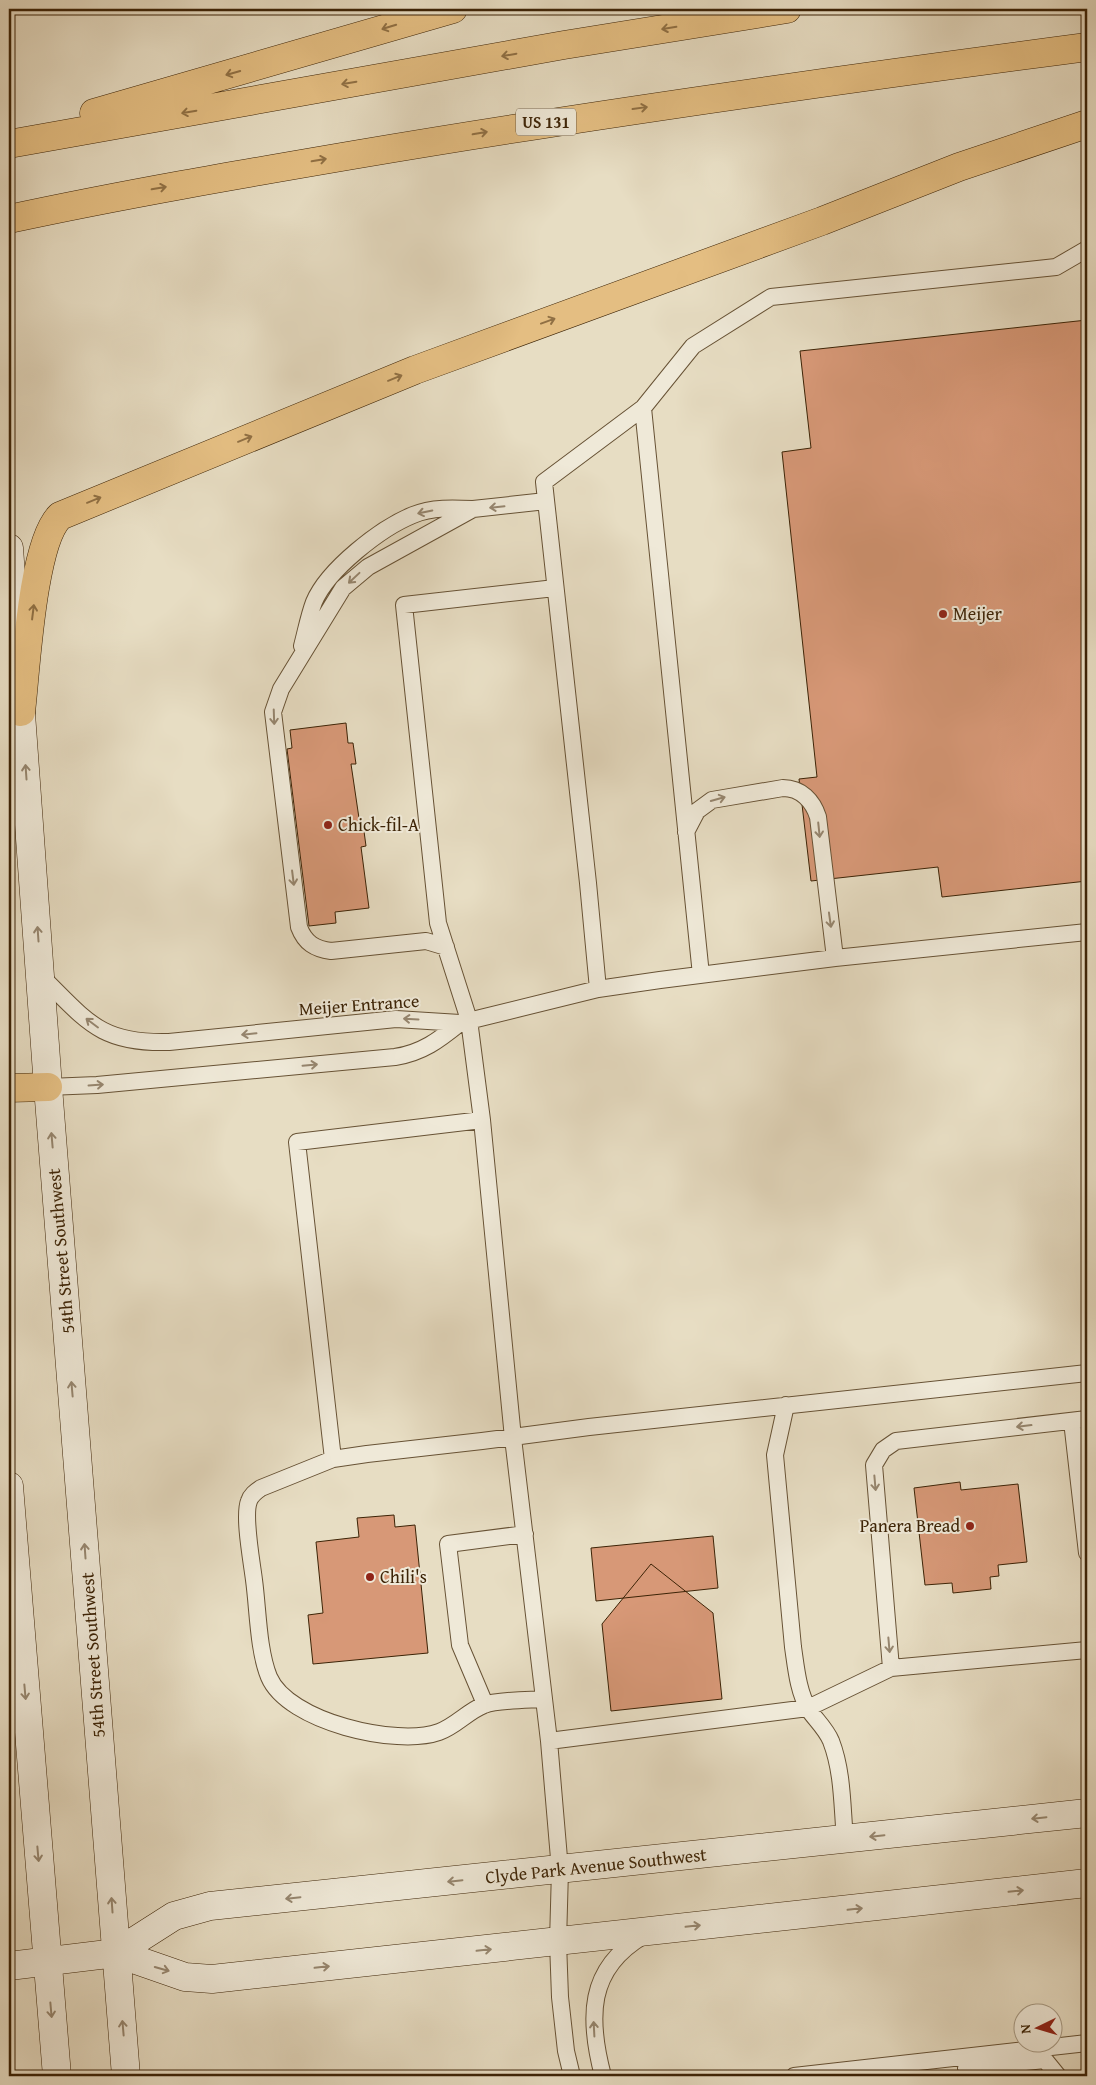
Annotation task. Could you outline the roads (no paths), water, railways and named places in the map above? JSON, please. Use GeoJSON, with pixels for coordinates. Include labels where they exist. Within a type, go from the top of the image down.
{"type":"FeatureCollection","features":[{"type":"Feature","properties":{"kind":"highway"},"geometry":{"type":"LineString","coordinates":[[9,138],[453,9]]}},
{"type":"Feature","properties":{"kind":"highway"},"geometry":{"type":"LineString","coordinates":[[9,144],[564,45],[787,9]]}},
{"type":"Feature","properties":{"kind":"highway","name":"US 131"},"geometry":{"type":"LineString","coordinates":[[9,219],[126,193],[572,118],[840,79],[1087,47]]}},
{"type":"Feature","properties":{"kind":"highway"},"geometry":{"type":"LineString","coordinates":[[21,712],[40,561],[52,524],[60,516],[415,370],[822,221],[959,167],[1087,124]]}},
{"type":"Feature","properties":{"kind":"highway"},"geometry":{"type":"LineString","coordinates":[[9,228],[126,193]]}},
{"type":"Feature","properties":{"kind":"highway"},"geometry":{"type":"LineString","coordinates":[[9,1088],[48,1087]]}},
{"type":"Feature","properties":{"kind":"main road","name":"54th Street Southwest"},"geometry":{"type":"LineString","coordinates":[[9,548],[48,1087],[126,2076]]}},
{"type":"Feature","properties":{"kind":"main road"},"geometry":{"type":"LineString","coordinates":[[9,1486],[46,1962],[57,2076]]}},
{"type":"Feature","properties":{"kind":"main road","name":"Clyde Park Avenue Southwest"},"geometry":{"type":"LineString","coordinates":[[9,1966],[116,1953],[174,1916],[196,1909],[1087,1813]]}},
{"type":"Feature","properties":{"kind":"main road","name":"Clyde Park Avenue Southwest"},"geometry":{"type":"LineString","coordinates":[[116,1953],[185,1977],[212,1979],[1087,1883]]}},
{"type":"Feature","properties":{"kind":"lane"},"geometry":{"type":"LineString","coordinates":[[598,989],[544,482],[643,408],[693,346],[771,297],[1056,267],[1087,248]]}},
{"type":"Feature","properties":{"kind":"lane"},"geometry":{"type":"LineString","coordinates":[[643,408],[701,974]]}},
{"type":"Feature","properties":{"kind":"lane"},"geometry":{"type":"LineString","coordinates":[[298,661],[314,602],[336,569],[355,552],[414,515],[446,508],[473,509],[546,501]]}},
{"type":"Feature","properties":{"kind":"lane"},"geometry":{"type":"LineString","coordinates":[[446,947],[426,942],[331,951],[318,950],[302,935],[297,917],[273,712],[280,689],[343,588],[355,576],[415,539],[473,509]]}},
{"type":"Feature","properties":{"kind":"lane"},"geometry":{"type":"LineString","coordinates":[[555,588],[404,604],[438,923],[446,947],[464,1022],[482,1120],[513,1438],[549,1741],[560,1870],[558,1942],[566,2051],[572,2076]]}},
{"type":"Feature","properties":{"kind":"lane"},"geometry":{"type":"LineString","coordinates":[[686,832],[697,811],[712,800],[783,788],[791,788],[802,794],[810,801],[818,817],[835,958]]}},
{"type":"Feature","properties":{"kind":"lane"},"geometry":{"type":"LineString","coordinates":[[48,1087],[97,1085],[410,1055],[436,1043],[464,1022],[598,989],[701,974],[835,958],[1087,932]]}},
{"type":"Feature","properties":{"kind":"lane","name":"Meijer Entrance"},"geometry":{"type":"LineString","coordinates":[[41,976],[93,1026],[111,1035],[140,1043],[169,1042],[396,1019],[464,1022]]}},
{"type":"Feature","properties":{"kind":"lane"},"geometry":{"type":"LineString","coordinates":[[333,1459],[297,1142],[482,1120]]}},
{"type":"Feature","properties":{"kind":"lane"},"geometry":{"type":"LineString","coordinates":[[544,1699],[485,1704],[456,1724],[440,1732],[424,1736],[406,1737],[362,1732],[318,1718],[290,1700],[277,1689],[269,1678],[263,1655],[248,1531],[248,1504],[253,1494],[261,1488],[333,1459],[589,1427],[1087,1373]]}},
{"type":"Feature","properties":{"kind":"lane"},"geometry":{"type":"LineString","coordinates":[[786,1406],[775,1455],[792,1647],[796,1674],[808,1708],[830,1739],[836,1754],[845,1840]]}},
{"type":"Feature","properties":{"kind":"lane"},"geometry":{"type":"LineString","coordinates":[[890,1668],[874,1465],[883,1450],[896,1441],[1080,1420],[1087,1554]]}},
{"type":"Feature","properties":{"kind":"lane"},"geometry":{"type":"LineString","coordinates":[[485,1704],[460,1645],[448,1544],[525,1534]]}},
{"type":"Feature","properties":{"kind":"lane"},"geometry":{"type":"LineString","coordinates":[[549,1741],[808,1708],[890,1668],[1087,1650]]}},
{"type":"Feature","properties":{"kind":"lane"},"geometry":{"type":"LineString","coordinates":[[603,2076],[594,2034],[597,1993],[606,1969],[618,1953],[652,1931]]}},
{"type":"Feature","properties":{"kind":"lane"},"geometry":{"type":"LineString","coordinates":[[794,2076],[827,2074],[1087,2043]]}},
{"type":"Feature","properties":{"kind":"lane"},"geometry":{"type":"LineString","coordinates":[[875,2067],[896,2074],[1044,2060],[1058,2076]]}},
{"type":"Feature","properties":{"kind":"place","name":"Meijer"},"geometry":{"type":"Point","coordinates":[943,614]}},
{"type":"Feature","properties":{"kind":"place","name":"Chick-fil-A"},"geometry":{"type":"Point","coordinates":[328,825]}},
{"type":"Feature","properties":{"kind":"place","name":"Panera Bread"},"geometry":{"type":"Point","coordinates":[970,1526]}},
{"type":"Feature","properties":{"kind":"place","name":"Chili's"},"geometry":{"type":"Point","coordinates":[370,1577]}}]}
